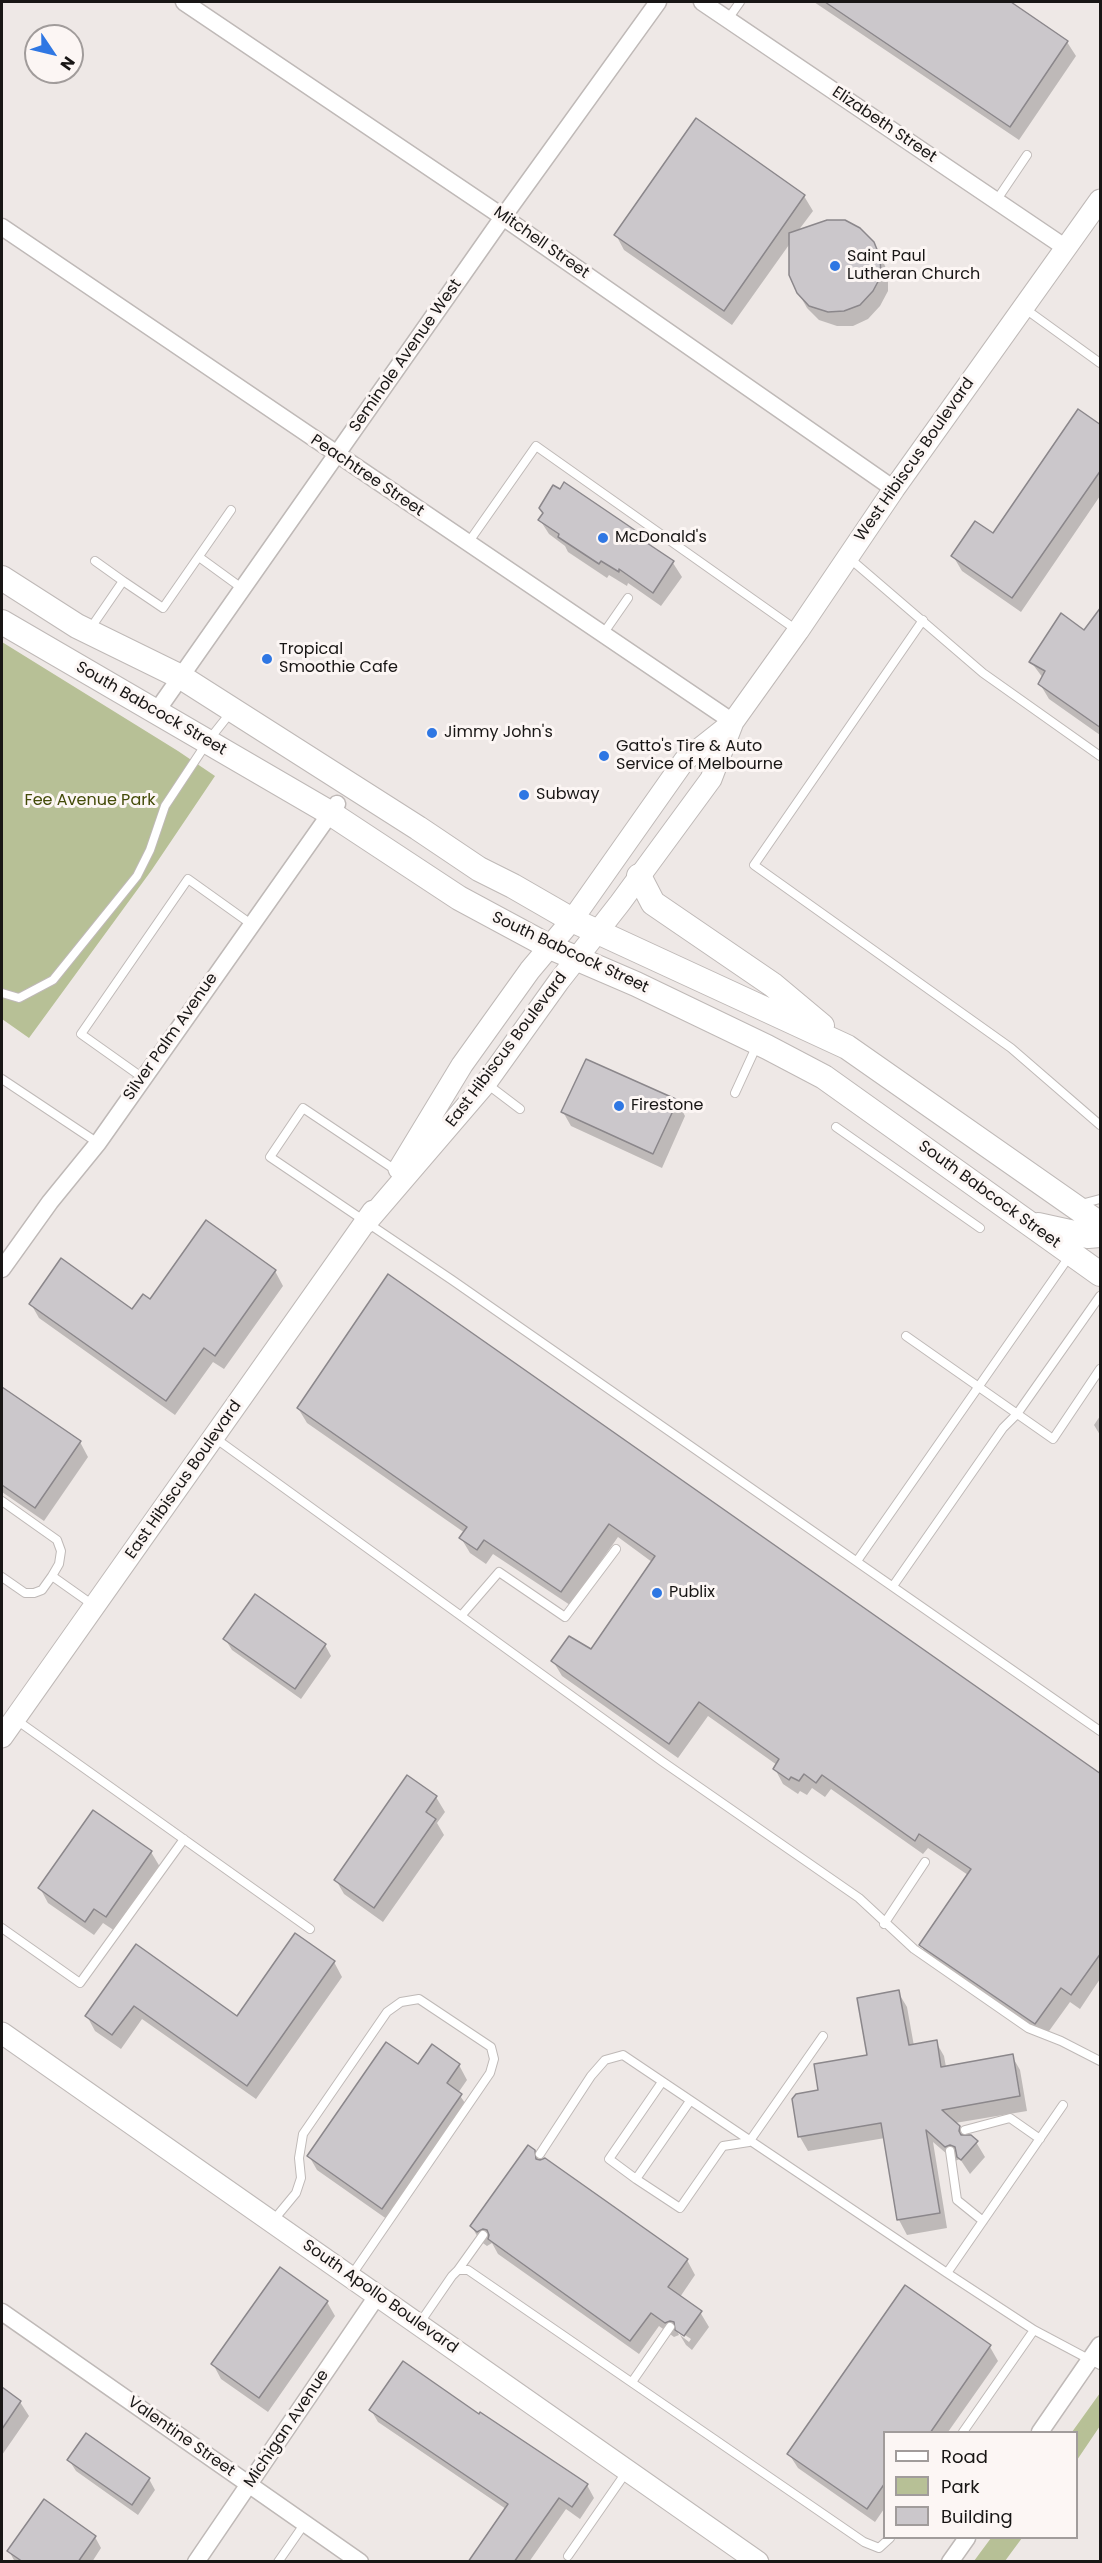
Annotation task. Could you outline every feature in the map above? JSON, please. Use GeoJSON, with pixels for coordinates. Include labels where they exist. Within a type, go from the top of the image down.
{"type":"FeatureCollection","features":[{"type":"Feature","properties":{"kind":"main road","name":"South Babcock Street"},"geometry":{"type":"LineString","coordinates":[[2,578],[88,632],[181,677],[418,828],[478,869],[513,885],[572,920],[847,1047],[1101,1224]]}},
{"type":"Feature","properties":{"kind":"main road","name":"South Babcock Street"},"geometry":{"type":"LineString","coordinates":[[2,622],[156,712],[334,809],[459,898],[550,947],[758,1042],[825,1077],[1101,1274]]}},
{"type":"Feature","properties":{"kind":"main road"},"geometry":{"type":"LineString","coordinates":[[639,876],[653,903],[773,984],[847,1047]]}},
{"type":"Feature","properties":{"kind":"main road"},"geometry":{"type":"LineString","coordinates":[[1027,1223],[1088,1236],[1101,1235]]}},
{"type":"Feature","properties":{"kind":"main road"},"geometry":{"type":"LineString","coordinates":[[1071,1254],[1101,1254]]}},
{"type":"Feature","properties":{"kind":"street","name":"Mitchell Street"},"geometry":{"type":"LineString","coordinates":[[183,2],[503,217],[894,489]]}},
{"type":"Feature","properties":{"kind":"street","name":"Seminole Avenue West"},"geometry":{"type":"LineString","coordinates":[[156,712],[503,217],[658,2]]}},
{"type":"Feature","properties":{"kind":"street","name":"Elizabeth Street"},"geometry":{"type":"LineString","coordinates":[[702,2],[1066,248]]}},
{"type":"Feature","properties":{"kind":"street","name":"West Hibiscus Boulevard"},"geometry":{"type":"LineString","coordinates":[[599,931],[711,779],[733,722],[894,489],[1101,200]]}},
{"type":"Feature","properties":{"kind":"street","name":"Peachtree Street"},"geometry":{"type":"LineString","coordinates":[[2,227],[336,456],[733,722]]}},
{"type":"Feature","properties":{"kind":"street","name":"West Hibiscus Boulevard"},"geometry":{"type":"LineString","coordinates":[[572,920],[684,761],[733,722]]}},
{"type":"Feature","properties":{"kind":"street","name":"Silver Palm Avenue"},"geometry":{"type":"LineString","coordinates":[[2,1269],[50,1202],[98,1143],[334,809]]}},
{"type":"Feature","properties":{"kind":"street","name":"East Hibiscus Boulevard"},"geometry":{"type":"LineString","coordinates":[[2,1737],[366,1223],[462,1065],[530,970],[572,920]]}},
{"type":"Feature","properties":{"kind":"street","name":"East Hibiscus Boulevard"},"geometry":{"type":"LineString","coordinates":[[366,1223],[486,1083],[599,931]]}},
{"type":"Feature","properties":{"kind":"street","name":"South Apollo Boulevard"},"geometry":{"type":"LineString","coordinates":[[2,2033],[756,2561]]}},
{"type":"Feature","properties":{"kind":"street","name":"Michigan Avenue"},"geometry":{"type":"LineString","coordinates":[[196,2562],[377,2296]]}},
{"type":"Feature","properties":{"kind":"street","name":"Valentine Street"},"geometry":{"type":"LineString","coordinates":[[2,2312],[360,2562]]}},
{"type":"Feature","properties":{"kind":"street"},"geometry":{"type":"LineString","coordinates":[[1042,2431],[1096,2362],[1101,2345]]}},
{"type":"Feature","properties":{"kind":"street"},"geometry":{"type":"LineString","coordinates":[[950,2562],[966,2539]]}},
{"type":"Feature","properties":{"kind":"lane"},"geometry":{"type":"LineString","coordinates":[[728,19],[740,2]]}},
{"type":"Feature","properties":{"kind":"lane"},"geometry":{"type":"LineString","coordinates":[[996,201],[1027,155]]}},
{"type":"Feature","properties":{"kind":"lane"},"geometry":{"type":"LineString","coordinates":[[1023,308],[1101,363]]}},
{"type":"Feature","properties":{"kind":"lane"},"geometry":{"type":"LineString","coordinates":[[468,543],[536,446],[798,631]]}},
{"type":"Feature","properties":{"kind":"lane"},"geometry":{"type":"LineString","coordinates":[[95,561],[163,608],[231,510]]}},
{"type":"Feature","properties":{"kind":"lane"},"geometry":{"type":"LineString","coordinates":[[848,556],[983,673],[1101,756]]}},
{"type":"Feature","properties":{"kind":"lane"},"geometry":{"type":"LineString","coordinates":[[199,557],[243,589]]}},
{"type":"Feature","properties":{"kind":"lane"},"geometry":{"type":"LineString","coordinates":[[88,632],[123,581]]}},
{"type":"Feature","properties":{"kind":"lane"},"geometry":{"type":"LineString","coordinates":[[603,634],[628,598]]}},
{"type":"Feature","properties":{"kind":"lane"},"geometry":{"type":"LineString","coordinates":[[923,620],[754,865],[1011,1048],[1101,1125]]}},
{"type":"Feature","properties":{"kind":"lane"},"geometry":{"type":"LineString","coordinates":[[2,993],[19,998],[53,980],[137,876],[150,850],[165,806],[208,741],[232,710]]}},
{"type":"Feature","properties":{"kind":"lane"},"geometry":{"type":"LineString","coordinates":[[143,1078],[81,1034],[188,879],[251,924]]}},
{"type":"Feature","properties":{"kind":"lane"},"geometry":{"type":"LineString","coordinates":[[735,1094],[758,1042]]}},
{"type":"Feature","properties":{"kind":"lane"},"geometry":{"type":"LineString","coordinates":[[2,1079],[98,1143]]}},
{"type":"Feature","properties":{"kind":"lane"},"geometry":{"type":"LineString","coordinates":[[486,1083],[520,1109]]}},
{"type":"Feature","properties":{"kind":"lane"},"geometry":{"type":"LineString","coordinates":[[398,1172],[303,1108],[270,1157],[462,1286],[1101,1731]]}},
{"type":"Feature","properties":{"kind":"lane"},"geometry":{"type":"LineString","coordinates":[[836,1126],[980,1228]]}},
{"type":"Feature","properties":{"kind":"lane"},"geometry":{"type":"LineString","coordinates":[[1074,1205],[1101,1199]]}},
{"type":"Feature","properties":{"kind":"lane"},"geometry":{"type":"LineString","coordinates":[[857,1561],[1071,1254]]}},
{"type":"Feature","properties":{"kind":"lane"},"geometry":{"type":"LineString","coordinates":[[893,1586],[1004,1428],[1017,1414],[1101,1296]]}},
{"type":"Feature","properties":{"kind":"lane"},"geometry":{"type":"LineString","coordinates":[[906,1336],[1053,1439],[1101,1369]]}},
{"type":"Feature","properties":{"kind":"lane"},"geometry":{"type":"LineString","coordinates":[[1092,1382],[1101,1387]]}},
{"type":"Feature","properties":{"kind":"lane"},"geometry":{"type":"LineString","coordinates":[[214,1437],[663,1762],[859,1898],[884,1924],[914,1949],[1028,2028],[1061,2040],[1101,2061]]}},
{"type":"Feature","properties":{"kind":"lane"},"geometry":{"type":"LineString","coordinates":[[2,1501],[57,1540],[61,1551],[59,1564],[42,1590],[25,1593],[2,1577]]}},
{"type":"Feature","properties":{"kind":"lane"},"geometry":{"type":"LineString","coordinates":[[461,1616],[499,1572],[565,1617],[616,1549]]}},
{"type":"Feature","properties":{"kind":"lane"},"geometry":{"type":"LineString","coordinates":[[52,1576],[94,1606]]}},
{"type":"Feature","properties":{"kind":"lane"},"geometry":{"type":"LineString","coordinates":[[15,1719],[310,1929]]}},
{"type":"Feature","properties":{"kind":"lane"},"geometry":{"type":"LineString","coordinates":[[2,1928],[80,1983],[184,1839]]}},
{"type":"Feature","properties":{"kind":"lane"},"geometry":{"type":"LineString","coordinates":[[884,1924],[926,1862]]}},
{"type":"Feature","properties":{"kind":"lane"},"geometry":{"type":"LineString","coordinates":[[272,2222],[296,2193],[301,2178],[299,2158],[303,2134],[387,2012],[401,2002],[419,1999],[491,2047],[495,2059],[490,2073],[350,2276]]}},
{"type":"Feature","properties":{"kind":"lane"},"geometry":{"type":"LineString","coordinates":[[662,2082],[609,2159],[680,2208],[723,2146],[750,2142],[823,2036]]}},
{"type":"Feature","properties":{"kind":"lane"},"geometry":{"type":"LineString","coordinates":[[540,2154],[591,2076],[605,2060],[623,2055],[1034,2330],[1096,2362]]}},
{"type":"Feature","properties":{"kind":"lane"},"geometry":{"type":"LineString","coordinates":[[636,2179],[690,2101]]}},
{"type":"Feature","properties":{"kind":"lane"},"geometry":{"type":"LineString","coordinates":[[947,2273],[1063,2105]]}},
{"type":"Feature","properties":{"kind":"lane"},"geometry":{"type":"LineString","coordinates":[[965,2130],[1010,2118],[1040,2139]]}},
{"type":"Feature","properties":{"kind":"lane"},"geometry":{"type":"LineString","coordinates":[[950,2151],[957,2200],[983,2221]]}},
{"type":"Feature","properties":{"kind":"lane"},"geometry":{"type":"LineString","coordinates":[[419,2325],[483,2235]]}},
{"type":"Feature","properties":{"kind":"lane"},"geometry":{"type":"LineString","coordinates":[[458,2270],[468,2270],[864,2542],[879,2548],[889,2539]]}},
{"type":"Feature","properties":{"kind":"lane"},"geometry":{"type":"LineString","coordinates":[[632,2382],[670,2327]]}},
{"type":"Feature","properties":{"kind":"lane"},"geometry":{"type":"LineString","coordinates":[[964,2431],[1034,2330]]}},
{"type":"Feature","properties":{"kind":"lane"},"geometry":{"type":"LineString","coordinates":[[568,2556],[627,2471]]}},
{"type":"Feature","properties":{"kind":"lane"},"geometry":{"type":"LineString","coordinates":[[278,2562],[305,2523]]}},
{"type":"Feature","properties":{"kind":"green space","name":"Fee Avenue Park"},"geometry":{"type":"Polygon","coordinates":[[[2,642],[215,776],[151,871],[29,1038],[2,1019],[2,642]]]}},
{"type":"Feature","properties":{"kind":"green space"},"geometry":{"type":"Polygon","coordinates":[[[1100,2393],[1100,2426],[1078,2459],[1078,2431],[1073,2431],[1100,2393]]]}},
{"type":"Feature","properties":{"kind":"green space"},"geometry":{"type":"Polygon","coordinates":[[[990,2539],[1021,2539],[1005,2561],[974,2561],[990,2539]]]}},
{"type":"Feature","properties":{"kind":"building"},"geometry":{"type":"Polygon","coordinates":[[[825,2],[1011,2],[1068,41],[1010,127],[825,2]]]}},
{"type":"Feature","properties":{"kind":"building"},"geometry":{"type":"Polygon","coordinates":[[[696,118],[805,195],[724,311],[614,235],[696,118]]]}},
{"type":"Feature","properties":{"kind":"building","name":"Saint Paul Lutheran Church"},"geometry":{"type":"Polygon","coordinates":[[[827,220],[845,220],[860,228],[874,242],[880,257],[881,276],[873,291],[860,305],[844,311],[828,312],[809,306],[797,293],[789,275],[789,233],[827,220]]]}},
{"type":"Feature","properties":{"kind":"building"},"geometry":{"type":"Polygon","coordinates":[[[1078,409],[1101,425],[1101,470],[1012,598],[951,556],[975,521],[993,533],[1078,409]]]}},
{"type":"Feature","properties":{"kind":"building","name":"McDonald's"},"geometry":{"type":"Polygon","coordinates":[[[564,482],[648,539],[647,543],[674,561],[653,593],[619,569],[619,572],[601,561],[599,564],[558,537],[559,534],[538,520],[543,513],[539,508],[553,485],[560,489],[564,482]]]}},
{"type":"Feature","properties":{"kind":"building"},"geometry":{"type":"Polygon","coordinates":[[[1101,607],[1101,728],[1038,684],[1045,671],[1029,662],[1061,613],[1084,630],[1101,607]]]}},
{"type":"Feature","properties":{"kind":"building","name":"Firestone"},"geometry":{"type":"Polygon","coordinates":[[[586,1059],[678,1100],[653,1154],[561,1112],[586,1059]]]}},
{"type":"Feature","properties":{"kind":"building"},"geometry":{"type":"Polygon","coordinates":[[[206,1220],[276,1270],[215,1356],[204,1348],[166,1401],[29,1304],[61,1258],[132,1309],[143,1294],[150,1299],[206,1220]]]}},
{"type":"Feature","properties":{"kind":"building"},"geometry":{"type":"Polygon","coordinates":[[[388,1274],[1101,1774],[1101,1953],[1071,1995],[1061,1988],[1035,2024],[919,1945],[971,1869],[919,1834],[915,1841],[822,1775],[816,1783],[804,1774],[799,1781],[791,1777],[789,1780],[773,1769],[779,1759],[699,1702],[669,1744],[551,1661],[569,1636],[591,1649],[655,1556],[609,1524],[561,1592],[484,1540],[477,1550],[459,1538],[467,1527],[297,1408],[388,1274]]]}},
{"type":"Feature","properties":{"kind":"building"},"geometry":{"type":"Polygon","coordinates":[[[2,1387],[81,1441],[35,1508],[2,1485],[2,1387]]]}},
{"type":"Feature","properties":{"kind":"building"},"geometry":{"type":"Polygon","coordinates":[[[255,1594],[326,1644],[295,1689],[223,1639],[255,1594]]]}},
{"type":"Feature","properties":{"kind":"building"},"geometry":{"type":"Polygon","coordinates":[[[407,1775],[437,1796],[426,1812],[436,1819],[374,1908],[334,1880],[407,1775]]]}},
{"type":"Feature","properties":{"kind":"building"},"geometry":{"type":"Polygon","coordinates":[[[93,1810],[152,1851],[106,1917],[94,1909],[85,1922],[38,1888],[93,1810]]]}},
{"type":"Feature","properties":{"kind":"building"},"geometry":{"type":"Polygon","coordinates":[[[295,1933],[335,1961],[247,2086],[134,2006],[112,2035],[85,2016],[136,1944],[237,2016],[295,1933]]]}},
{"type":"Feature","properties":{"kind":"building"},"geometry":{"type":"Polygon","coordinates":[[[899,1990],[909,2045],[937,2040],[941,2067],[1013,2054],[1020,2096],[942,2110],[960,2126],[961,2135],[971,2135],[978,2141],[961,2160],[957,2157],[955,2147],[950,2145],[945,2147],[926,2130],[940,2213],[897,2220],[881,2123],[798,2137],[792,2099],[796,2094],[818,2090],[814,2064],[867,2055],[857,1998],[899,1990]]]}},
{"type":"Feature","properties":{"kind":"building"},"geometry":{"type":"Polygon","coordinates":[[[386,2042],[418,2064],[432,2044],[460,2064],[447,2083],[462,2094],[382,2209],[307,2156],[386,2042]]]}},
{"type":"Feature","properties":{"kind":"building"},"geometry":{"type":"Polygon","coordinates":[[[528,2145],[535,2150],[536,2159],[545,2158],[688,2259],[668,2287],[702,2311],[684,2336],[675,2330],[674,2322],[665,2323],[651,2313],[630,2341],[488,2239],[487,2230],[477,2232],[470,2226],[528,2145]]]}},
{"type":"Feature","properties":{"kind":"building"},"geometry":{"type":"Polygon","coordinates":[[[280,2267],[328,2301],[259,2398],[211,2364],[280,2267]]]}},
{"type":"Feature","properties":{"kind":"building"},"geometry":{"type":"Polygon","coordinates":[[[905,2285],[991,2345],[931,2431],[883,2431],[883,2486],[867,2509],[787,2454],[905,2285]]]}},
{"type":"Feature","properties":{"kind":"building"},"geometry":{"type":"Polygon","coordinates":[[[403,2361],[479,2414],[480,2412],[588,2484],[572,2507],[559,2498],[514,2562],[468,2562],[508,2504],[369,2410],[403,2361]]]}},
{"type":"Feature","properties":{"kind":"building"},"geometry":{"type":"Polygon","coordinates":[[[2,2387],[21,2401],[2,2429],[2,2387]]]}},
{"type":"Feature","properties":{"kind":"building"},"geometry":{"type":"Polygon","coordinates":[[[86,2433],[150,2478],[132,2505],[67,2460],[86,2433]]]}},
{"type":"Feature","properties":{"kind":"building"},"geometry":{"type":"Polygon","coordinates":[[[44,2499],[96,2536],[78,2562],[23,2562],[7,2551],[44,2499]]]}},
{"type":"Feature","properties":{"kind":"place","name":"Saint Paul Lutheran Church"},"geometry":{"type":"Point","coordinates":[835,266]}},
{"type":"Feature","properties":{"kind":"place","name":"McDonald's"},"geometry":{"type":"Point","coordinates":[603,538]}},
{"type":"Feature","properties":{"kind":"place","name":"Tropical Smoothie Cafe"},"geometry":{"type":"Point","coordinates":[267,659]}},
{"type":"Feature","properties":{"kind":"place","name":"Jimmy John's"},"geometry":{"type":"Point","coordinates":[432,733]}},
{"type":"Feature","properties":{"kind":"place","name":"Gatto's Tire & Auto Service of Melbourne"},"geometry":{"type":"Point","coordinates":[604,756]}},
{"type":"Feature","properties":{"kind":"place","name":"Subway"},"geometry":{"type":"Point","coordinates":[524,795]}},
{"type":"Feature","properties":{"kind":"place","name":"Firestone"},"geometry":{"type":"Point","coordinates":[619,1106]}},
{"type":"Feature","properties":{"kind":"place","name":"Publix"},"geometry":{"type":"Point","coordinates":[657,1593]}}]}
